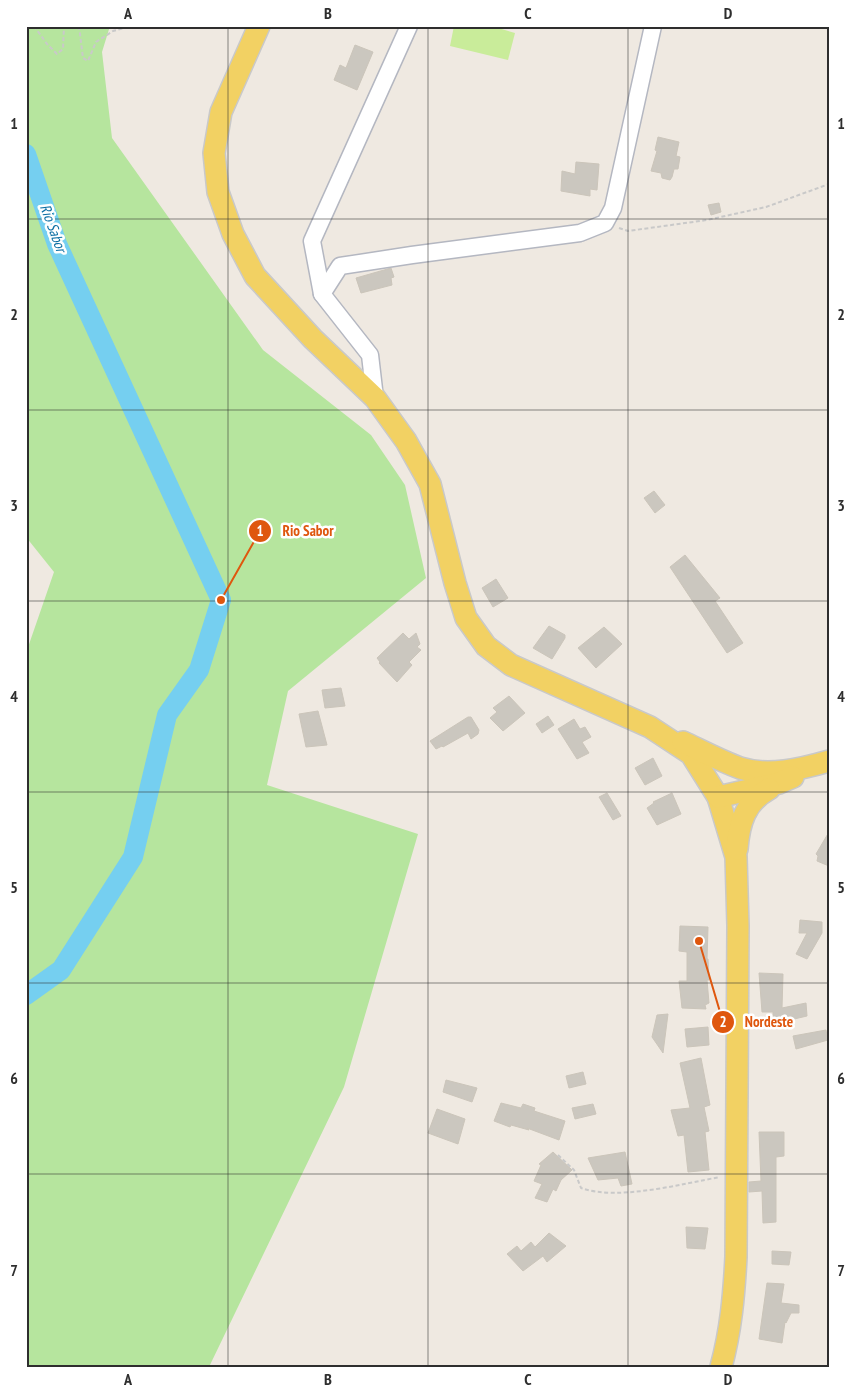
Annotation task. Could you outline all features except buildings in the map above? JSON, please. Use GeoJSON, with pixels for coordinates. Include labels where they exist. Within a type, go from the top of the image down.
{"type":"FeatureCollection","features":[{"type":"Feature","properties":{"kind":"main road"},"geometry":{"type":"LineString","coordinates":[[259,26],[221,112],[214,153],[218,192],[233,234],[256,276],[313,339],[375,398],[406,441],[430,484],[466,618],[486,646],[510,665],[740,768],[754,771],[796,769],[829,762]]}},
{"type":"Feature","properties":{"kind":"main road"},"geometry":{"type":"LineString","coordinates":[[650,727],[691,754],[718,797],[736,857]]}},
{"type":"Feature","properties":{"kind":"main road"},"geometry":{"type":"LineString","coordinates":[[721,1367],[729,1338],[734,1299],[736,1257],[738,926],[736,857],[738,835],[742,817],[748,806],[758,796],[779,783],[829,762]]}},
{"type":"Feature","properties":{"kind":"main road"},"geometry":{"type":"LineString","coordinates":[[718,797],[754,771]]}},
{"type":"Feature","properties":{"kind":"main road"},"geometry":{"type":"LineString","coordinates":[[718,797],[779,783]]}},
{"type":"Feature","properties":{"kind":"street"},"geometry":{"type":"LineString","coordinates":[[375,398],[370,355],[322,294],[312,241],[409,26]]}},
{"type":"Feature","properties":{"kind":"street"},"geometry":{"type":"LineString","coordinates":[[322,294],[340,266],[580,233],[605,223],[613,208],[653,26]]}},
{"type":"Feature","properties":{"kind":"path"},"geometry":{"type":"LineString","coordinates":[[34,26],[57,54],[63,49],[64,26]]}},
{"type":"Feature","properties":{"kind":"path"},"geometry":{"type":"LineString","coordinates":[[79,26],[83,58],[88,61],[96,42],[114,31],[131,26]]}},
{"type":"Feature","properties":{"kind":"path"},"geometry":{"type":"LineString","coordinates":[[166,26],[183,26]]}},
{"type":"Feature","properties":{"kind":"path"},"geometry":{"type":"LineString","coordinates":[[605,223],[628,231],[707,220],[766,207],[829,184]]}},
{"type":"Feature","properties":{"kind":"path"},"geometry":{"type":"LineString","coordinates":[[558,1155],[574,1170],[581,1188],[594,1192],[651,1190],[736,1173]]}},
{"type":"Feature","properties":{"kind":"green space"},"geometry":{"type":"Polygon","coordinates":[[[26,26],[110,26],[102,52],[112,138],[263,350],[371,435],[405,485],[426,578],[288,691],[267,785],[418,834],[344,1087],[209,1367],[26,1367],[26,653],[54,572],[26,537],[26,26]]]}},
{"type":"Feature","properties":{"kind":"green space"},"geometry":{"type":"Polygon","coordinates":[[[454,26],[491,26],[515,33],[508,60],[450,46],[454,26]]]}},
{"type":"Feature","properties":{"kind":"waterway","name":"Rio Sabor"},"geometry":{"type":"LineString","coordinates":[[26,154],[57,244],[221,600],[199,670],[167,715],[133,857],[61,970],[26,995]]}},
{"type":"Feature","properties":{"kind":"place","name":"Rio Sabor"},"geometry":{"type":"Point","coordinates":[221,600]}},
{"type":"Feature","properties":{"kind":"place","name":"Nordeste"},"geometry":{"type":"Point","coordinates":[699,941]}}]}
